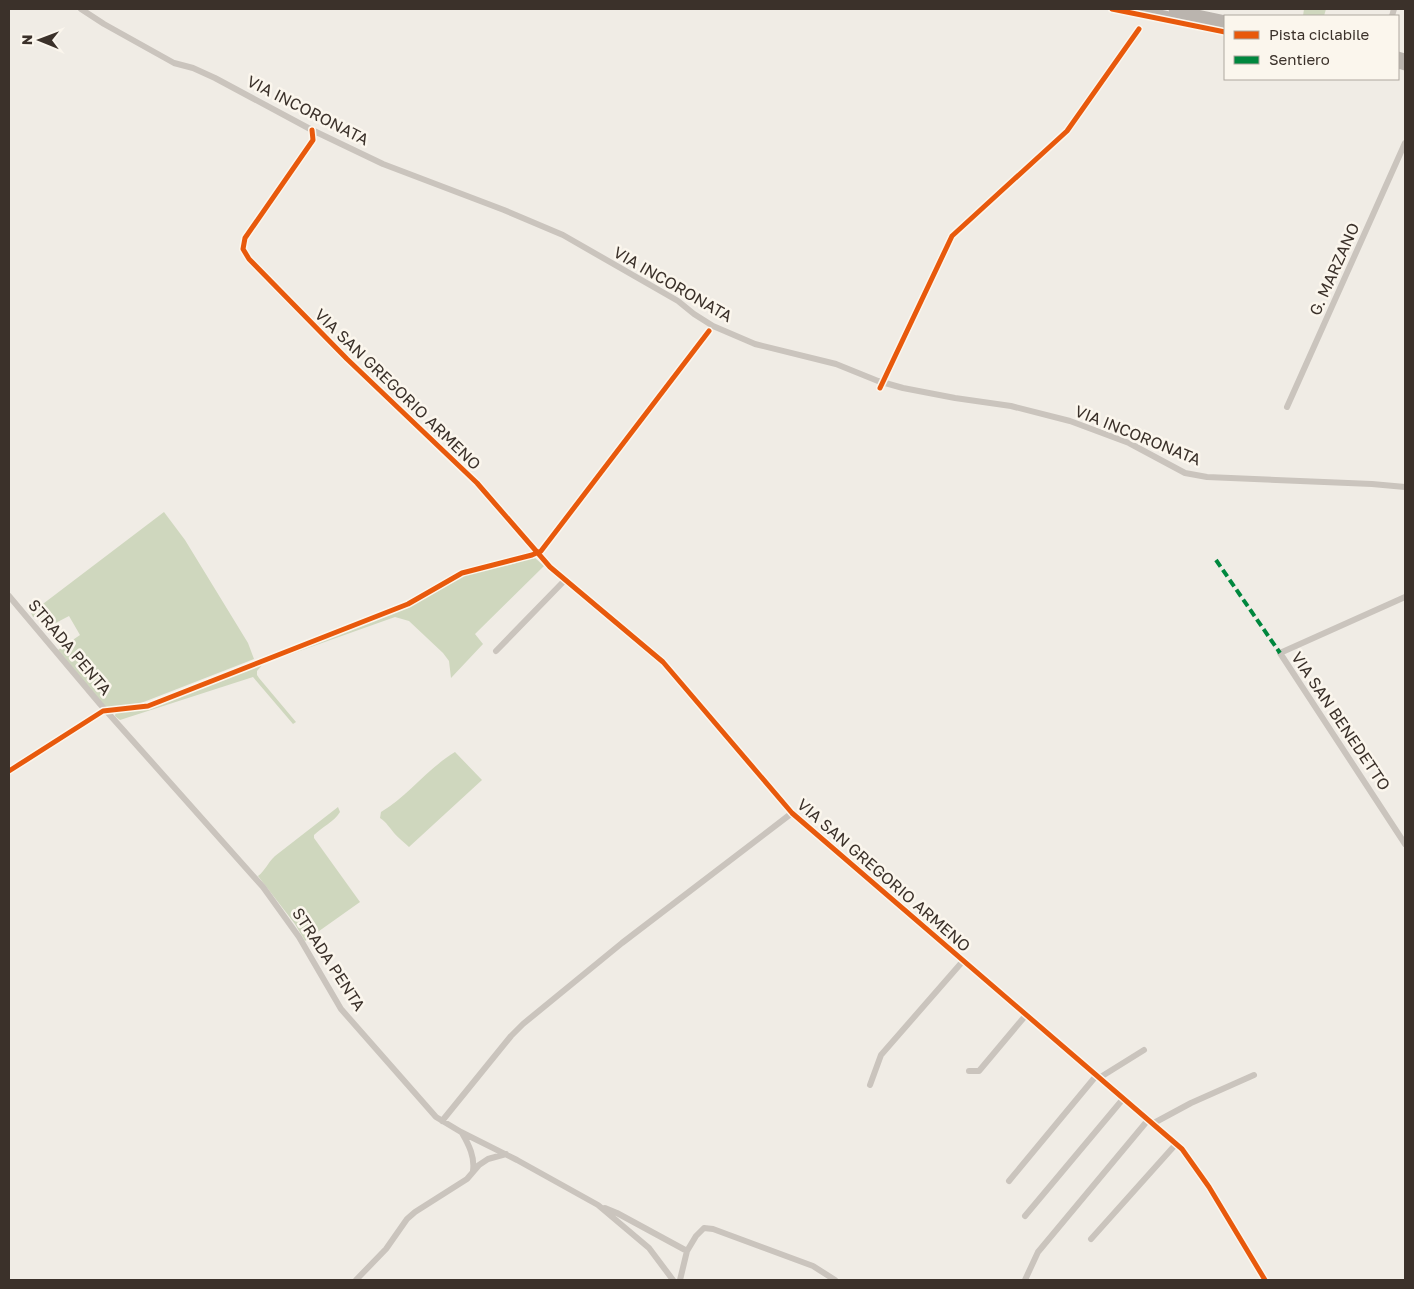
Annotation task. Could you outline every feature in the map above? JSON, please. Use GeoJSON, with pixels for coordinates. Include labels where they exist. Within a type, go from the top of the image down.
{"type":"FeatureCollection","features":[{"type":"Feature","properties":{"kind":"main road"},"geometry":{"type":"LineString","coordinates":[[1136,9],[1224,28]]}},
{"type":"Feature","properties":{"kind":"main road"},"geometry":{"type":"LineString","coordinates":[[1173,9],[1224,20]]}},
{"type":"Feature","properties":{"kind":"street","name":"VIA INCORONATA"},"geometry":{"type":"LineString","coordinates":[[81,9],[174,64],[193,68],[215,78],[312,130],[383,164],[504,210],[563,235],[678,301],[713,326],[755,344],[836,364],[878,381],[911,390],[1012,406],[1070,421],[1129,443],[1184,473],[1207,478],[1405,487]]}},
{"type":"Feature","properties":{"kind":"street","name":"VIA SAN GREGORIO ARMENO"},"geometry":{"type":"LineString","coordinates":[[312,130],[313,140],[245,238],[243,249],[249,259],[341,352],[477,483],[550,567],[663,662],[792,813],[1176,1144],[1188,1157],[1209,1187],[1265,1280]]}},
{"type":"Feature","properties":{"kind":"street","name":"G. MARZANO"},"geometry":{"type":"LineString","coordinates":[[1287,407],[1405,143]]}},
{"type":"Feature","properties":{"kind":"street"},"geometry":{"type":"LineString","coordinates":[[496,651],[565,580]]}},
{"type":"Feature","properties":{"kind":"street","name":"STRADA PENTA"},"geometry":{"type":"LineString","coordinates":[[9,596],[100,704],[263,887],[299,937],[341,1009],[436,1117],[442,1122],[506,1154],[598,1205],[649,1248],[673,1280]]}},
{"type":"Feature","properties":{"kind":"street","name":"VIA SAN BENEDETTO"},"geometry":{"type":"LineString","coordinates":[[1405,597],[1280,653],[1405,844]]}},
{"type":"Feature","properties":{"kind":"street"},"geometry":{"type":"LineString","coordinates":[[442,1122],[511,1036],[523,1024],[622,943],[792,813]]}},
{"type":"Feature","properties":{"kind":"street"},"geometry":{"type":"LineString","coordinates":[[870,1085],[881,1055],[964,961]]}},
{"type":"Feature","properties":{"kind":"street"},"geometry":{"type":"LineString","coordinates":[[969,1071],[979,1071],[1026,1015]]}},
{"type":"Feature","properties":{"kind":"street"},"geometry":{"type":"LineString","coordinates":[[1009,1181],[1097,1077],[1144,1050]]}},
{"type":"Feature","properties":{"kind":"street"},"geometry":{"type":"LineString","coordinates":[[1025,1280],[1038,1252],[1150,1122],[1254,1075]]}},
{"type":"Feature","properties":{"kind":"street"},"geometry":{"type":"LineString","coordinates":[[1025,1216],[1123,1099]]}},
{"type":"Feature","properties":{"kind":"street"},"geometry":{"type":"LineString","coordinates":[[461,1132],[468,1143],[474,1162],[473,1172]]}},
{"type":"Feature","properties":{"kind":"street"},"geometry":{"type":"LineString","coordinates":[[1091,1239],[1176,1144]]}},
{"type":"Feature","properties":{"kind":"street"},"geometry":{"type":"LineString","coordinates":[[356,1280],[386,1249],[407,1219],[415,1212],[467,1179],[488,1159],[506,1154]]}},
{"type":"Feature","properties":{"kind":"street"},"geometry":{"type":"LineString","coordinates":[[598,1205],[617,1213],[687,1251]]}},
{"type":"Feature","properties":{"kind":"street"},"geometry":{"type":"LineString","coordinates":[[680,1280],[687,1251],[696,1236],[704,1228],[713,1229],[813,1266],[835,1280]]}},
{"type":"Feature","properties":{"kind":"green space"},"geometry":{"type":"Polygon","coordinates":[[[1304,9],[1326,9],[1324,15],[1303,15],[1304,9]]]}},
{"type":"Feature","properties":{"kind":"green space"},"geometry":{"type":"Polygon","coordinates":[[[164,512],[185,540],[248,643],[254,659],[141,703],[106,708],[58,650],[80,635],[69,616],[48,627],[38,616],[33,617],[31,613],[164,512]]]}},
{"type":"Feature","properties":{"kind":"green space"},"geometry":{"type":"Polygon","coordinates":[[[534,557],[544,566],[475,634],[483,644],[451,678],[449,661],[443,653],[409,621],[395,617],[263,664],[257,671],[257,675],[296,722],[293,724],[253,677],[120,720],[115,716],[116,711],[151,708],[409,606],[464,574],[509,565],[534,557]]]}},
{"type":"Feature","properties":{"kind":"green space"},"geometry":{"type":"Polygon","coordinates":[[[455,752],[482,780],[409,847],[380,818],[381,812],[391,806],[435,766],[455,752]]]}},
{"type":"Feature","properties":{"kind":"green space"},"geometry":{"type":"Polygon","coordinates":[[[338,807],[340,812],[337,816],[314,835],[314,838],[360,902],[305,941],[295,924],[258,876],[275,856],[338,807]]]}},
{"type":"Feature","properties":{"kind":"marked path"},"geometry":{"type":"LineString","coordinates":[[1216,560],[1280,653]]}},
{"type":"Feature","properties":{"kind":"cycle path"},"geometry":{"type":"LineString","coordinates":[[1112,9],[1224,32]]}},
{"type":"Feature","properties":{"kind":"cycle path"},"geometry":{"type":"LineString","coordinates":[[880,388],[952,236],[1067,131],[1139,29]]}},
{"type":"Feature","properties":{"kind":"cycle path"},"geometry":{"type":"LineString","coordinates":[[312,130],[313,140],[245,238],[243,249],[249,259],[347,359],[477,483],[550,567],[663,662],[792,813],[1182,1149],[1209,1187],[1265,1280]]}},
{"type":"Feature","properties":{"kind":"cycle path"},"geometry":{"type":"LineString","coordinates":[[9,771],[103,711],[148,706],[408,604],[462,573],[541,551],[709,331]]}}]}
